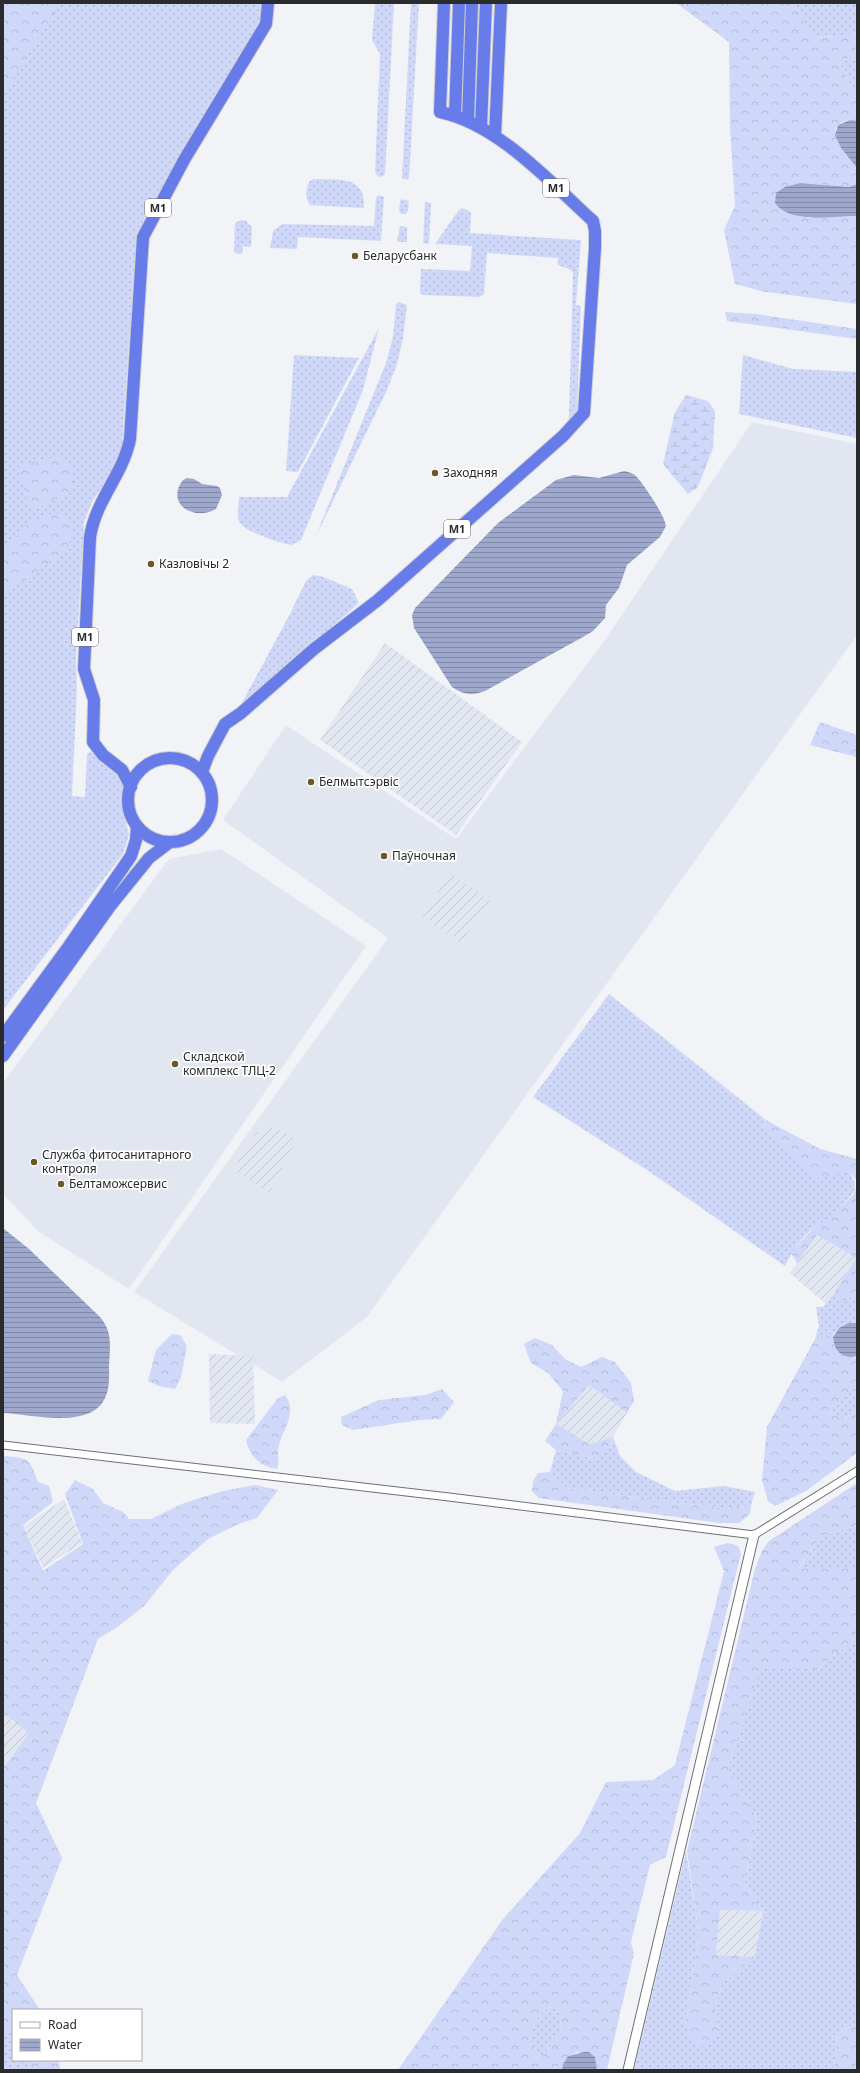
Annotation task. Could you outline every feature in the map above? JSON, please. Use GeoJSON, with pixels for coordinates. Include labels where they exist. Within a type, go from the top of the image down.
{"type":"FeatureCollection","features":[{"type":"Feature","properties":{"kind":"highway","name":"М1"},"geometry":{"type":"LineString","coordinates":[[131,787],[122,770],[103,755],[93,742],[94,700],[84,669],[91,527],[100,503],[125,457],[130,439],[143,237],[184,160],[266,24],[268,3]]}},
{"type":"Feature","properties":{"kind":"highway","name":"М1"},"geometry":{"type":"LineString","coordinates":[[202,772],[208,756],[225,724],[241,713],[314,649],[378,600],[563,436],[584,413],[595,248],[595,231],[592,221],[550,181],[471,124],[440,112],[444,3]]}},
{"type":"Feature","properties":{"kind":"highway"},"geometry":{"type":"LineString","coordinates":[[453,3],[471,124]]}},
{"type":"Feature","properties":{"kind":"highway"},"geometry":{"type":"LineString","coordinates":[[459,3],[471,124]]}},
{"type":"Feature","properties":{"kind":"highway"},"geometry":{"type":"LineString","coordinates":[[465,3],[471,124]]}},
{"type":"Feature","properties":{"kind":"highway"},"geometry":{"type":"LineString","coordinates":[[471,124],[472,3]]}},
{"type":"Feature","properties":{"kind":"highway"},"geometry":{"type":"LineString","coordinates":[[471,124],[479,3]]}},
{"type":"Feature","properties":{"kind":"highway"},"geometry":{"type":"LineString","coordinates":[[471,124],[486,3]]}},
{"type":"Feature","properties":{"kind":"highway"},"geometry":{"type":"LineString","coordinates":[[471,124],[493,3]]}},
{"type":"Feature","properties":{"kind":"highway"},"geometry":{"type":"LineString","coordinates":[[471,124],[500,3]]}},
{"type":"Feature","properties":{"kind":"highway"},"geometry":{"type":"LineString","coordinates":[[172,758],[193,764],[202,772],[208,781],[212,792],[212,804],[210,815],[204,825],[194,835],[181,841],[170,842],[152,838],[137,826],[130,811],[128,800],[134,779],[141,770],[160,759],[172,758]]}},
{"type":"Feature","properties":{"kind":"highway"},"geometry":{"type":"LineString","coordinates":[[3,1036],[69,946],[131,856],[136,840],[137,826]]}},
{"type":"Feature","properties":{"kind":"highway"},"geometry":{"type":"LineString","coordinates":[[3,1056],[112,905],[149,858],[170,842]]}},
{"type":"Feature","properties":{"kind":"street"},"geometry":{"type":"LineString","coordinates":[[3,1445],[449,1497],[754,1536],[857,1471]]}},
{"type":"Feature","properties":{"kind":"street"},"geometry":{"type":"LineString","coordinates":[[628,2070],[754,1536]]}},
{"type":"Feature","properties":{"kind":"shaded area"},"geometry":{"type":"Polygon","coordinates":[[[752,422],[857,444],[857,635],[367,1317],[282,1382],[134,1292],[388,938],[223,820],[286,725],[456,839],[605,640],[752,422]]]}},
{"type":"Feature","properties":{"kind":"shaded area"},"geometry":{"type":"Polygon","coordinates":[[[385,643],[522,742],[456,835],[320,740],[385,643]]]}},
{"type":"Feature","properties":{"kind":"shaded area"},"geometry":{"type":"Polygon","coordinates":[[[221,849],[366,946],[129,1289],[39,1232],[3,1194],[3,1083],[169,859],[221,849]]]}},
{"type":"Feature","properties":{"kind":"shaded area"},"geometry":{"type":"Polygon","coordinates":[[[450,874],[490,901],[461,942],[422,916],[450,874]]]}},
{"type":"Feature","properties":{"kind":"shaded area"},"geometry":{"type":"Polygon","coordinates":[[[275,1127],[296,1139],[271,1191],[268,1192],[233,1170],[256,1133],[275,1127]]]}},
{"type":"Feature","properties":{"kind":"shaded area"},"geometry":{"type":"Polygon","coordinates":[[[817,1235],[856,1258],[826,1304],[790,1273],[817,1235]]]}},
{"type":"Feature","properties":{"kind":"shaded area"},"geometry":{"type":"Polygon","coordinates":[[[209,1354],[253,1356],[255,1424],[210,1423],[209,1354]]]}},
{"type":"Feature","properties":{"kind":"shaded area"},"geometry":{"type":"Polygon","coordinates":[[[589,1385],[627,1413],[613,1437],[589,1444],[556,1424],[589,1385]]]}},
{"type":"Feature","properties":{"kind":"shaded area"},"geometry":{"type":"Polygon","coordinates":[[[64,1499],[82,1543],[43,1568],[24,1526],[64,1499]]]}},
{"type":"Feature","properties":{"kind":"shaded area"},"geometry":{"type":"Polygon","coordinates":[[[3,1712],[29,1733],[3,1768],[3,1712]]]}},
{"type":"Feature","properties":{"kind":"shaded area"},"geometry":{"type":"Polygon","coordinates":[[[720,1910],[763,1911],[755,1957],[716,1955],[720,1910]]]}},
{"type":"Feature","properties":{"kind":"green space"},"geometry":{"type":"Polygon","coordinates":[[[3,3],[265,3],[261,20],[145,217],[136,242],[122,445],[117,463],[92,502],[84,522],[76,661],[77,688],[72,796],[85,797],[87,754],[93,751],[110,764],[124,783],[123,811],[129,835],[123,854],[3,1010],[3,3]]]}},
{"type":"Feature","properties":{"kind":"green space"},"geometry":{"type":"Polygon","coordinates":[[[3,3],[60,3],[3,95],[3,3]]]}},
{"type":"Feature","properties":{"kind":"green space"},"geometry":{"type":"Polygon","coordinates":[[[375,3],[394,3],[385,174],[378,177],[375,172],[380,54],[372,40],[375,3]]]}},
{"type":"Feature","properties":{"kind":"green space"},"geometry":{"type":"Polygon","coordinates":[[[411,3],[419,3],[409,178],[407,180],[402,178],[411,3]]]}},
{"type":"Feature","properties":{"kind":"green space"},"geometry":{"type":"Polygon","coordinates":[[[676,3],[795,3],[812,38],[857,34],[857,58],[838,59],[853,90],[857,91],[857,121],[844,121],[835,130],[841,148],[857,168],[857,184],[849,187],[801,183],[775,203],[782,210],[790,214],[801,216],[857,216],[857,304],[761,291],[735,284],[724,230],[735,206],[730,127],[729,42],[676,3]]]}},
{"type":"Feature","properties":{"kind":"green space"},"geometry":{"type":"Polygon","coordinates":[[[795,3],[857,3],[857,34],[812,38],[795,3]]]}},
{"type":"Feature","properties":{"kind":"green space"},"geometry":{"type":"Polygon","coordinates":[[[857,58],[857,91],[853,90],[838,59],[857,58]]]}},
{"type":"Feature","properties":{"kind":"green space"},"geometry":{"type":"Polygon","coordinates":[[[314,179],[341,180],[355,185],[360,190],[363,197],[364,208],[310,205],[306,196],[307,189],[309,182],[314,179]]]}},
{"type":"Feature","properties":{"kind":"green space"},"geometry":{"type":"Polygon","coordinates":[[[379,195],[384,197],[381,241],[298,237],[297,249],[270,248],[273,231],[282,224],[374,226],[376,197],[379,195]]]}},
{"type":"Feature","properties":{"kind":"green space"},"geometry":{"type":"Polygon","coordinates":[[[402,199],[409,201],[408,211],[405,214],[401,214],[399,211],[400,201],[402,199]]]}},
{"type":"Feature","properties":{"kind":"green space"},"geometry":{"type":"Polygon","coordinates":[[[425,202],[431,203],[429,244],[423,243],[425,202]]]}},
{"type":"Feature","properties":{"kind":"green space"},"geometry":{"type":"Polygon","coordinates":[[[462,208],[471,212],[470,233],[581,240],[576,305],[581,306],[577,411],[569,419],[573,273],[571,270],[558,265],[558,258],[487,253],[484,294],[480,297],[423,295],[420,293],[421,269],[470,271],[472,246],[435,244],[458,211],[462,208]]]}},
{"type":"Feature","properties":{"kind":"green space"},"geometry":{"type":"Polygon","coordinates":[[[242,220],[246,221],[252,227],[251,247],[243,246],[242,254],[235,253],[234,249],[235,223],[242,220]]]}},
{"type":"Feature","properties":{"kind":"green space"},"geometry":{"type":"Polygon","coordinates":[[[400,226],[407,227],[407,242],[397,242],[400,226]]]}},
{"type":"Feature","properties":{"kind":"green space"},"geometry":{"type":"Polygon","coordinates":[[[399,302],[407,305],[403,338],[397,364],[387,390],[315,538],[386,363],[393,337],[396,304],[399,302]]]}},
{"type":"Feature","properties":{"kind":"green space"},"geometry":{"type":"Polygon","coordinates":[[[725,312],[756,314],[857,329],[857,339],[727,321],[725,312]]]}},
{"type":"Feature","properties":{"kind":"green space"},"geometry":{"type":"Polygon","coordinates":[[[379,328],[363,390],[301,540],[292,545],[272,540],[249,530],[240,523],[238,517],[239,497],[287,497],[379,328]]]}},
{"type":"Feature","properties":{"kind":"green space"},"geometry":{"type":"Polygon","coordinates":[[[294,355],[359,358],[298,472],[286,471],[294,355]]]}},
{"type":"Feature","properties":{"kind":"green space"},"geometry":{"type":"Polygon","coordinates":[[[743,355],[793,369],[857,372],[857,438],[739,414],[743,355]]]}},
{"type":"Feature","properties":{"kind":"green space"},"geometry":{"type":"Polygon","coordinates":[[[686,395],[708,401],[715,411],[713,448],[698,487],[688,494],[663,464],[675,412],[686,395]]]}},
{"type":"Feature","properties":{"kind":"green space"},"geometry":{"type":"Polygon","coordinates":[[[62,455],[72,471],[73,480],[71,487],[67,493],[60,498],[31,510],[24,492],[19,466],[62,455]]]}},
{"type":"Feature","properties":{"kind":"green space"},"geometry":{"type":"Polygon","coordinates":[[[50,514],[64,514],[69,523],[72,530],[72,537],[67,547],[40,570],[3,596],[3,552],[29,522],[50,514]]]}},
{"type":"Feature","properties":{"kind":"green space"},"geometry":{"type":"Polygon","coordinates":[[[313,575],[321,576],[352,589],[359,603],[238,710],[289,616],[306,581],[313,575]]]}},
{"type":"Feature","properties":{"kind":"green space"},"geometry":{"type":"Polygon","coordinates":[[[820,722],[857,735],[857,759],[853,756],[810,745],[820,722]]]}},
{"type":"Feature","properties":{"kind":"green space"},"geometry":{"type":"Polygon","coordinates":[[[609,994],[766,1120],[763,1129],[849,1171],[855,1186],[853,1193],[840,1207],[832,1219],[815,1226],[806,1235],[794,1250],[785,1266],[647,1170],[533,1097],[609,994]]]}},
{"type":"Feature","properties":{"kind":"green space"},"geometry":{"type":"Polygon","coordinates":[[[766,1120],[820,1149],[857,1159],[857,1181],[849,1171],[815,1179],[763,1129],[766,1120]]]}},
{"type":"Feature","properties":{"kind":"green space"},"geometry":{"type":"Polygon","coordinates":[[[857,1187],[857,1293],[844,1301],[833,1295],[856,1258],[817,1235],[797,1263],[791,1253],[816,1225],[833,1218],[840,1207],[853,1195],[857,1187]]]}},
{"type":"Feature","properties":{"kind":"green space"},"geometry":{"type":"Polygon","coordinates":[[[857,1293],[857,1323],[839,1328],[834,1333],[815,1339],[819,1326],[816,1307],[823,1307],[833,1295],[844,1301],[857,1293]]]}},
{"type":"Feature","properties":{"kind":"green space"},"geometry":{"type":"Polygon","coordinates":[[[834,1333],[833,1343],[838,1351],[847,1356],[857,1358],[857,1386],[830,1412],[842,1419],[857,1411],[857,1453],[806,1491],[775,1506],[768,1501],[762,1480],[767,1427],[815,1339],[834,1333]]]}},
{"type":"Feature","properties":{"kind":"green space"},"geometry":{"type":"Polygon","coordinates":[[[172,1334],[180,1335],[187,1346],[181,1377],[175,1389],[159,1386],[148,1381],[156,1350],[172,1334]]]}},
{"type":"Feature","properties":{"kind":"green space"},"geometry":{"type":"Polygon","coordinates":[[[535,1338],[552,1345],[565,1359],[581,1367],[602,1357],[615,1362],[631,1383],[634,1401],[627,1413],[589,1385],[556,1424],[563,1391],[548,1373],[531,1363],[524,1344],[535,1338]]]}},
{"type":"Feature","properties":{"kind":"green space"},"geometry":{"type":"Polygon","coordinates":[[[857,1386],[857,1411],[842,1419],[830,1412],[857,1386]]]}},
{"type":"Feature","properties":{"kind":"green space"},"geometry":{"type":"Polygon","coordinates":[[[442,1389],[454,1402],[441,1419],[420,1420],[353,1430],[342,1425],[341,1417],[379,1400],[425,1395],[442,1389]]]}},
{"type":"Feature","properties":{"kind":"green space"},"geometry":{"type":"Polygon","coordinates":[[[285,1395],[289,1402],[290,1415],[278,1450],[277,1469],[266,1466],[257,1460],[250,1451],[246,1440],[278,1398],[285,1395]]]}},
{"type":"Feature","properties":{"kind":"green space"},"geometry":{"type":"Polygon","coordinates":[[[556,1424],[589,1444],[613,1437],[611,1447],[598,1459],[556,1450],[545,1441],[556,1424]]]}},
{"type":"Feature","properties":{"kind":"green space"},"geometry":{"type":"Polygon","coordinates":[[[613,1437],[620,1456],[636,1472],[675,1491],[724,1486],[755,1492],[751,1505],[726,1509],[567,1488],[550,1472],[556,1450],[598,1459],[611,1447],[613,1437]]]}},
{"type":"Feature","properties":{"kind":"green space"},"geometry":{"type":"Polygon","coordinates":[[[3,1456],[18,1457],[27,1460],[30,1463],[38,1482],[49,1486],[53,1502],[23,1525],[43,1571],[83,1544],[65,1494],[75,1480],[93,1489],[103,1503],[123,1512],[129,1519],[151,1519],[184,1503],[223,1491],[255,1485],[278,1490],[257,1518],[236,1525],[208,1539],[173,1570],[145,1605],[119,1626],[98,1639],[36,1803],[62,1858],[17,1975],[39,2009],[12,2009],[12,2033],[3,2029],[3,1768],[29,1733],[3,1712],[3,1456]]]}},
{"type":"Feature","properties":{"kind":"green space"},"geometry":{"type":"Polygon","coordinates":[[[550,1472],[567,1488],[726,1509],[751,1505],[750,1514],[739,1523],[719,1523],[539,1498],[532,1491],[533,1481],[538,1473],[550,1472]]]}},
{"type":"Feature","properties":{"kind":"green space"},"geometry":{"type":"Polygon","coordinates":[[[857,1483],[857,1526],[821,1536],[798,1569],[857,1569],[857,1637],[818,1669],[761,1667],[728,1768],[757,1819],[744,1883],[763,1911],[720,1910],[716,1955],[755,1957],[723,1983],[716,2002],[718,2035],[704,2047],[691,2040],[685,2023],[699,1935],[687,1851],[755,1569],[762,1551],[769,1541],[857,1483]]]}},
{"type":"Feature","properties":{"kind":"green space"},"geometry":{"type":"Polygon","coordinates":[[[857,1526],[857,1569],[798,1570],[821,1536],[857,1526]]]}},
{"type":"Feature","properties":{"kind":"green space"},"geometry":{"type":"Polygon","coordinates":[[[728,1543],[738,1546],[741,1553],[666,1857],[650,1865],[631,1942],[634,1953],[607,2070],[597,2070],[597,2065],[578,2052],[568,2056],[563,2064],[562,2070],[398,2070],[503,1919],[580,1833],[606,1782],[653,1780],[675,1765],[724,1571],[714,1547],[728,1543]],[[549,2007],[535,2020],[529,2040],[541,2058],[560,2034],[561,2009],[549,2007]]]}},
{"type":"Feature","properties":{"kind":"green space"},"geometry":{"type":"Polygon","coordinates":[[[857,1637],[857,1820],[854,1820],[857,1824],[857,2022],[837,2034],[834,2070],[634,2070],[686,1851],[699,1935],[685,2023],[718,2035],[716,2002],[723,1983],[755,1957],[763,1911],[744,1883],[757,1819],[728,1768],[761,1666],[818,1669],[857,1637]]]}},
{"type":"Feature","properties":{"kind":"green space"},"geometry":{"type":"Polygon","coordinates":[[[549,2007],[561,2009],[560,2034],[541,2058],[529,2040],[535,2020],[549,2007]]]}},
{"type":"Feature","properties":{"kind":"green space"},"geometry":{"type":"Polygon","coordinates":[[[857,2022],[857,2070],[834,2070],[837,2034],[857,2022]]]}},
{"type":"Feature","properties":{"kind":"green space"},"geometry":{"type":"Polygon","coordinates":[[[3,2029],[12,2033],[12,2061],[31,2061],[25,2070],[3,2070],[3,2029]]]}},
{"type":"Feature","properties":{"kind":"green space"},"geometry":{"type":"Polygon","coordinates":[[[31,2061],[59,2061],[60,2070],[25,2070],[31,2061]]]}},
{"type":"Feature","properties":{"kind":"water"},"geometry":{"type":"Polygon","coordinates":[[[850,120],[857,121],[857,168],[841,148],[835,135],[838,125],[850,120]]]}},
{"type":"Feature","properties":{"kind":"water"},"geometry":{"type":"Polygon","coordinates":[[[800,183],[849,187],[857,184],[857,216],[813,217],[790,214],[782,210],[775,203],[776,193],[785,187],[800,183]]]}},
{"type":"Feature","properties":{"kind":"water"},"geometry":{"type":"Polygon","coordinates":[[[624,471],[633,474],[640,480],[658,507],[666,526],[660,537],[627,565],[619,588],[606,605],[605,618],[593,631],[485,691],[476,694],[468,694],[460,692],[452,687],[414,628],[412,615],[415,608],[498,523],[556,480],[574,475],[599,478],[624,471]]]}},
{"type":"Feature","properties":{"kind":"water"},"geometry":{"type":"Polygon","coordinates":[[[187,478],[194,479],[202,484],[217,486],[220,488],[222,495],[216,509],[199,513],[191,512],[179,503],[177,496],[178,488],[183,480],[187,478]]]}},
{"type":"Feature","properties":{"kind":"water"},"geometry":{"type":"Polygon","coordinates":[[[3,1228],[29,1249],[99,1316],[107,1327],[110,1339],[108,1390],[105,1398],[98,1408],[87,1414],[59,1418],[3,1413],[3,1228]]]}},
{"type":"Feature","properties":{"kind":"water"},"geometry":{"type":"Polygon","coordinates":[[[849,1323],[857,1323],[857,1356],[852,1357],[848,1357],[840,1353],[833,1342],[833,1337],[839,1328],[849,1323]]]}},
{"type":"Feature","properties":{"kind":"water"},"geometry":{"type":"Polygon","coordinates":[[[589,2052],[595,2057],[597,2070],[562,2070],[563,2064],[568,2056],[589,2052]]]}},
{"type":"Feature","properties":{"kind":"place","name":"Беларусбанк"},"geometry":{"type":"Point","coordinates":[355,256]}},
{"type":"Feature","properties":{"kind":"place","name":"Заходняя"},"geometry":{"type":"Point","coordinates":[435,473]}},
{"type":"Feature","properties":{"kind":"place","name":"Казловічы 2"},"geometry":{"type":"Point","coordinates":[151,564]}},
{"type":"Feature","properties":{"kind":"place","name":"Белмытсэрвіс"},"geometry":{"type":"Point","coordinates":[311,782]}},
{"type":"Feature","properties":{"kind":"place","name":"Паўночная"},"geometry":{"type":"Point","coordinates":[384,856]}},
{"type":"Feature","properties":{"kind":"place","name":"Складской комплекс ТЛЦ-2"},"geometry":{"type":"Point","coordinates":[175,1064]}},
{"type":"Feature","properties":{"kind":"place","name":"Служба фитосанитарного контроля"},"geometry":{"type":"Point","coordinates":[34,1162]}},
{"type":"Feature","properties":{"kind":"place","name":"Белтаможсервис"},"geometry":{"type":"Point","coordinates":[61,1184]}}]}
